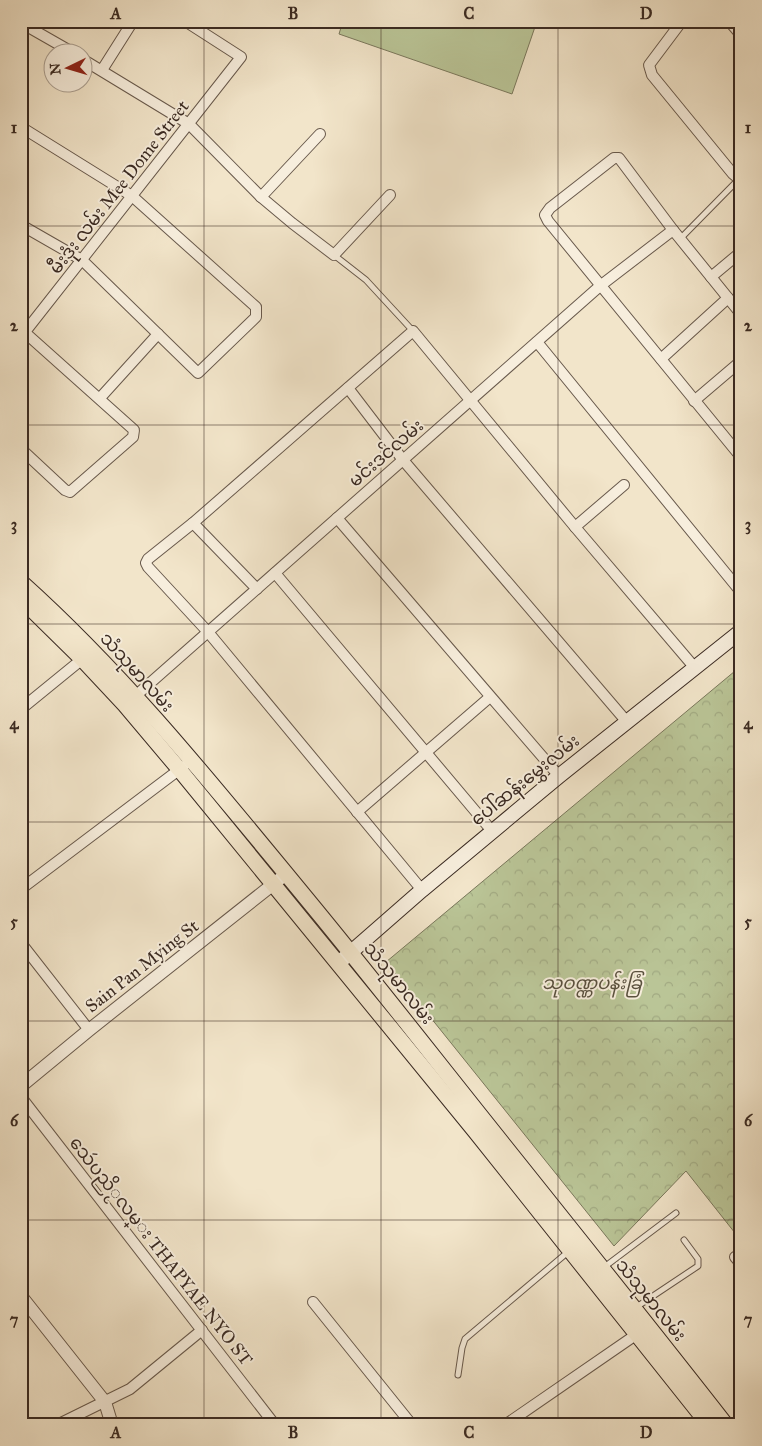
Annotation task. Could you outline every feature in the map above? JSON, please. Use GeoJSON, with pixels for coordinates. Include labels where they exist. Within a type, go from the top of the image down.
{"type":"FeatureCollection","features":[{"type":"Feature","properties":{"kind":"main road","name":"သံသုမာလမ်း"},"geometry":{"type":"LineString","coordinates":[[21,582],[47,605],[87,655],[286,874],[351,952],[634,1308],[643,1330],[709,1425]]}},
{"type":"Feature","properties":{"kind":"main road","name":"သံသုမာလမ်း"},"geometry":{"type":"LineString","coordinates":[[21,600],[87,655]]}},
{"type":"Feature","properties":{"kind":"main road","name":"ပေါ်ဆန်းမွှေးလမ်း"},"geometry":{"type":"LineString","coordinates":[[338,964],[492,831],[741,631]]}},
{"type":"Feature","properties":{"kind":"main road","name":"သံသုမာလမ်း"},"geometry":{"type":"LineString","coordinates":[[185,765],[274,885],[570,1250],[726,1425]]}},
{"type":"Feature","properties":{"kind":"street"},"geometry":{"type":"LineString","coordinates":[[21,21],[54,42]]}},
{"type":"Feature","properties":{"kind":"street"},"geometry":{"type":"LineString","coordinates":[[102,70],[133,21]]}},
{"type":"Feature","properties":{"kind":"street","name":"မီးဒုံး လမ်း Mee Dome Street"},"geometry":{"type":"LineString","coordinates":[[23,332],[82,260],[241,57],[184,21]]}},
{"type":"Feature","properties":{"kind":"street"},"geometry":{"type":"LineString","coordinates":[[682,21],[649,66],[652,75],[740,179]]}},
{"type":"Feature","properties":{"kind":"street"},"geometry":{"type":"LineString","coordinates":[[729,21],[741,35]]}},
{"type":"Feature","properties":{"kind":"street"},"geometry":{"type":"LineString","coordinates":[[92,64],[189,124],[262,197],[334,255],[390,195]]}},
{"type":"Feature","properties":{"kind":"street"},"geometry":{"type":"LineString","coordinates":[[21,127],[132,196],[256,307],[256,317],[198,373],[82,260],[21,225]]}},
{"type":"Feature","properties":{"kind":"street"},"geometry":{"type":"LineString","coordinates":[[262,197],[320,134]]}},
{"type":"Feature","properties":{"kind":"street"},"geometry":{"type":"LineString","coordinates":[[741,314],[673,230],[620,158],[614,158],[550,208],[545,215],[600,286],[741,457]]}},
{"type":"Feature","properties":{"kind":"street","name":"မင်းဒင်လမ်း"},"geometry":{"type":"LineString","coordinates":[[130,701],[600,286],[673,230]]}},
{"type":"Feature","properties":{"kind":"street"},"geometry":{"type":"LineString","coordinates":[[711,277],[741,252]]}},
{"type":"Feature","properties":{"kind":"street"},"geometry":{"type":"LineString","coordinates":[[660,359],[728,298]]}},
{"type":"Feature","properties":{"kind":"street"},"geometry":{"type":"LineString","coordinates":[[422,890],[208,632],[148,568],[146,563],[148,559],[193,523],[413,331],[575,527],[695,668]]}},
{"type":"Feature","properties":{"kind":"street"},"geometry":{"type":"LineString","coordinates":[[21,449],[65,490],[70,492],[75,490],[133,437],[134,430],[23,332]]}},
{"type":"Feature","properties":{"kind":"street"},"geometry":{"type":"LineString","coordinates":[[100,398],[158,334]]}},
{"type":"Feature","properties":{"kind":"street"},"geometry":{"type":"LineString","coordinates":[[537,342],[741,592]]}},
{"type":"Feature","properties":{"kind":"street"},"geometry":{"type":"LineString","coordinates":[[694,401],[741,361]]}},
{"type":"Feature","properties":{"kind":"street"},"geometry":{"type":"LineString","coordinates":[[348,388],[403,460],[627,722]]}},
{"type":"Feature","properties":{"kind":"street"},"geometry":{"type":"LineString","coordinates":[[575,527],[624,485]]}},
{"type":"Feature","properties":{"kind":"street"},"geometry":{"type":"LineString","coordinates":[[337,518],[559,776]]}},
{"type":"Feature","properties":{"kind":"street"},"geometry":{"type":"LineString","coordinates":[[193,523],[256,589]]}},
{"type":"Feature","properties":{"kind":"street"},"geometry":{"type":"LineString","coordinates":[[275,573],[492,831]]}},
{"type":"Feature","properties":{"kind":"street"},"geometry":{"type":"LineString","coordinates":[[21,709],[87,655]]}},
{"type":"Feature","properties":{"kind":"street"},"geometry":{"type":"LineString","coordinates":[[357,812],[490,697]]}},
{"type":"Feature","properties":{"kind":"street"},"geometry":{"type":"LineString","coordinates":[[21,889],[185,765]]}},
{"type":"Feature","properties":{"kind":"street","name":"Sain Pan Mying St"},"geometry":{"type":"LineString","coordinates":[[21,1086],[286,874]]}},
{"type":"Feature","properties":{"kind":"street"},"geometry":{"type":"LineString","coordinates":[[21,943],[89,1030]]}},
{"type":"Feature","properties":{"kind":"street","name":"သေဴပညိႂလမ္း THAPYAE NYO ST"},"geometry":{"type":"LineString","coordinates":[[21,1097],[275,1425]]}},
{"type":"Feature","properties":{"kind":"street"},"geometry":{"type":"LineString","coordinates":[[21,1296],[105,1402],[112,1425]]}},
{"type":"Feature","properties":{"kind":"street"},"geometry":{"type":"LineString","coordinates":[[313,1302],[412,1425]]}},
{"type":"Feature","properties":{"kind":"street"},"geometry":{"type":"LineString","coordinates":[[57,1425],[130,1390],[202,1330]]}},
{"type":"Feature","properties":{"kind":"street"},"geometry":{"type":"LineString","coordinates":[[511,1423],[643,1330]]}},
{"type":"Feature","properties":{"kind":"lane"},"geometry":{"type":"LineString","coordinates":[[680,239],[740,179]]}},
{"type":"Feature","properties":{"kind":"lane"},"geometry":{"type":"LineString","coordinates":[[334,255],[366,280],[413,331]]}},
{"type":"Feature","properties":{"kind":"lane"},"geometry":{"type":"LineString","coordinates":[[602,1268],[676,1214]]}},
{"type":"Feature","properties":{"kind":"lane"},"geometry":{"type":"LineString","coordinates":[[634,1308],[698,1266],[698,1259],[684,1240]]}},
{"type":"Feature","properties":{"kind":"lane"},"geometry":{"type":"LineString","coordinates":[[458,1375],[465,1339],[570,1250]]}},
{"type":"Feature","properties":{"kind":"green space"},"geometry":{"type":"Polygon","coordinates":[[[343,21],[537,21],[512,94],[339,34],[343,21]]]}},
{"type":"Feature","properties":{"kind":"green space","name":"သုဝဏ္ဏပန်းခြံ"},"geometry":{"type":"Polygon","coordinates":[[[741,666],[741,1226],[735,1233],[686,1171],[614,1246],[386,962],[741,666]]]}}]}
